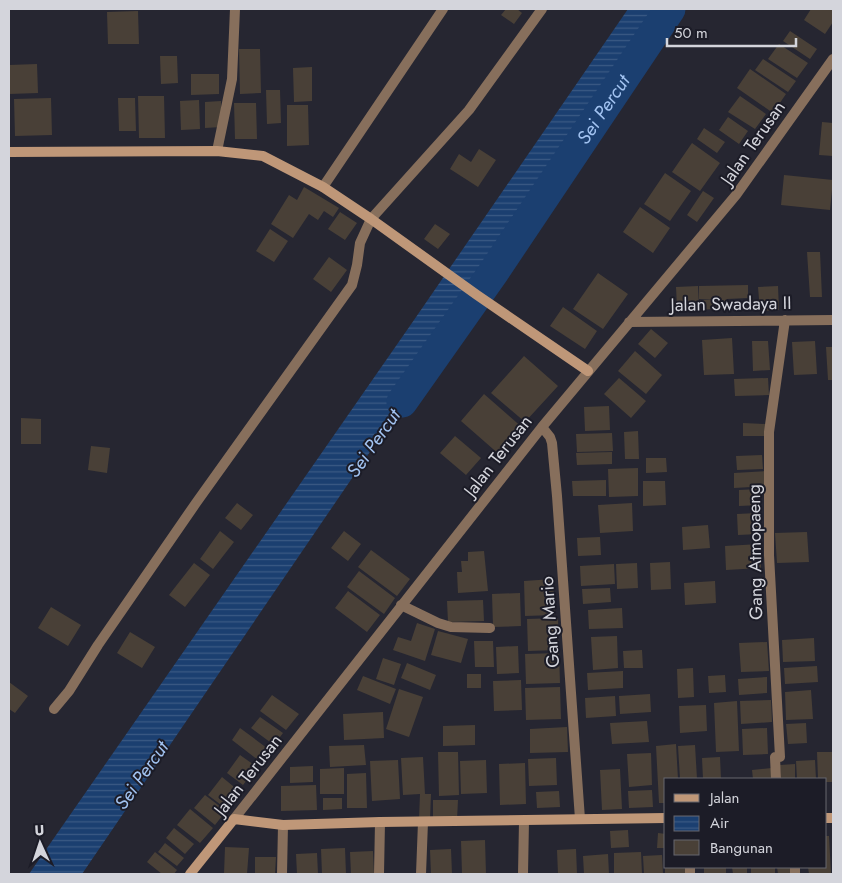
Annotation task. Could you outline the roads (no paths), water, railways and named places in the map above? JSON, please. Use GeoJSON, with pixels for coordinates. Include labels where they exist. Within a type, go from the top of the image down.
{"type":"FeatureCollection","features":[{"type":"Feature","properties":{"kind":"street"},"geometry":{"type":"LineString","coordinates":[[217,151],[232,79],[235,9]]}},
{"type":"Feature","properties":{"kind":"street"},"geometry":{"type":"LineString","coordinates":[[323,187],[444,9]]}},
{"type":"Feature","properties":{"kind":"street"},"geometry":{"type":"LineString","coordinates":[[54,709],[69,691],[98,645],[196,504],[352,285],[360,243],[371,219],[469,110],[542,9]]}},
{"type":"Feature","properties":{"kind":"street","name":"Jalan Terusan"},"geometry":{"type":"LineString","coordinates":[[190,874],[542,427],[736,196],[833,59]]}},
{"type":"Feature","properties":{"kind":"street"},"geometry":{"type":"LineString","coordinates":[[9,152],[217,151],[263,156],[323,187],[588,371]]}},
{"type":"Feature","properties":{"kind":"street","name":"Gang Atmopaeng"},"geometry":{"type":"LineString","coordinates":[[776,778],[775,756],[780,757],[769,555],[769,432],[785,320]]}},
{"type":"Feature","properties":{"kind":"street","name":"Jalan Swadaya II"},"geometry":{"type":"LineString","coordinates":[[629,322],[833,320]]}},
{"type":"Feature","properties":{"kind":"street","name":"Gang Mario"},"geometry":{"type":"LineString","coordinates":[[542,427],[552,443],[580,819]]}},
{"type":"Feature","properties":{"kind":"street"},"geometry":{"type":"LineString","coordinates":[[401,605],[438,623],[451,627],[490,628]]}},
{"type":"Feature","properties":{"kind":"street"},"geometry":{"type":"LineString","coordinates":[[234,819],[282,825],[664,818]]}},
{"type":"Feature","properties":{"kind":"street"},"geometry":{"type":"LineString","coordinates":[[523,874],[524,821]]}},
{"type":"Feature","properties":{"kind":"street"},"geometry":{"type":"LineString","coordinates":[[379,874],[380,822]]}},
{"type":"Feature","properties":{"kind":"street"},"geometry":{"type":"LineString","coordinates":[[422,874],[423,822]]}},
{"type":"Feature","properties":{"kind":"street"},"geometry":{"type":"LineString","coordinates":[[282,825],[282,874]]}},
{"type":"Feature","properties":{"kind":"water","name":"Sei Percut"},"geometry":{"type":"Polygon","coordinates":[[[628,9],[672,9],[82,874],[29,874],[414,320],[628,9]]]}},
{"type":"Feature","properties":{"kind":"waterway","name":"Sei Percut"},"geometry":{"type":"LineString","coordinates":[[402,402],[493,273],[670,9]]}}]}
